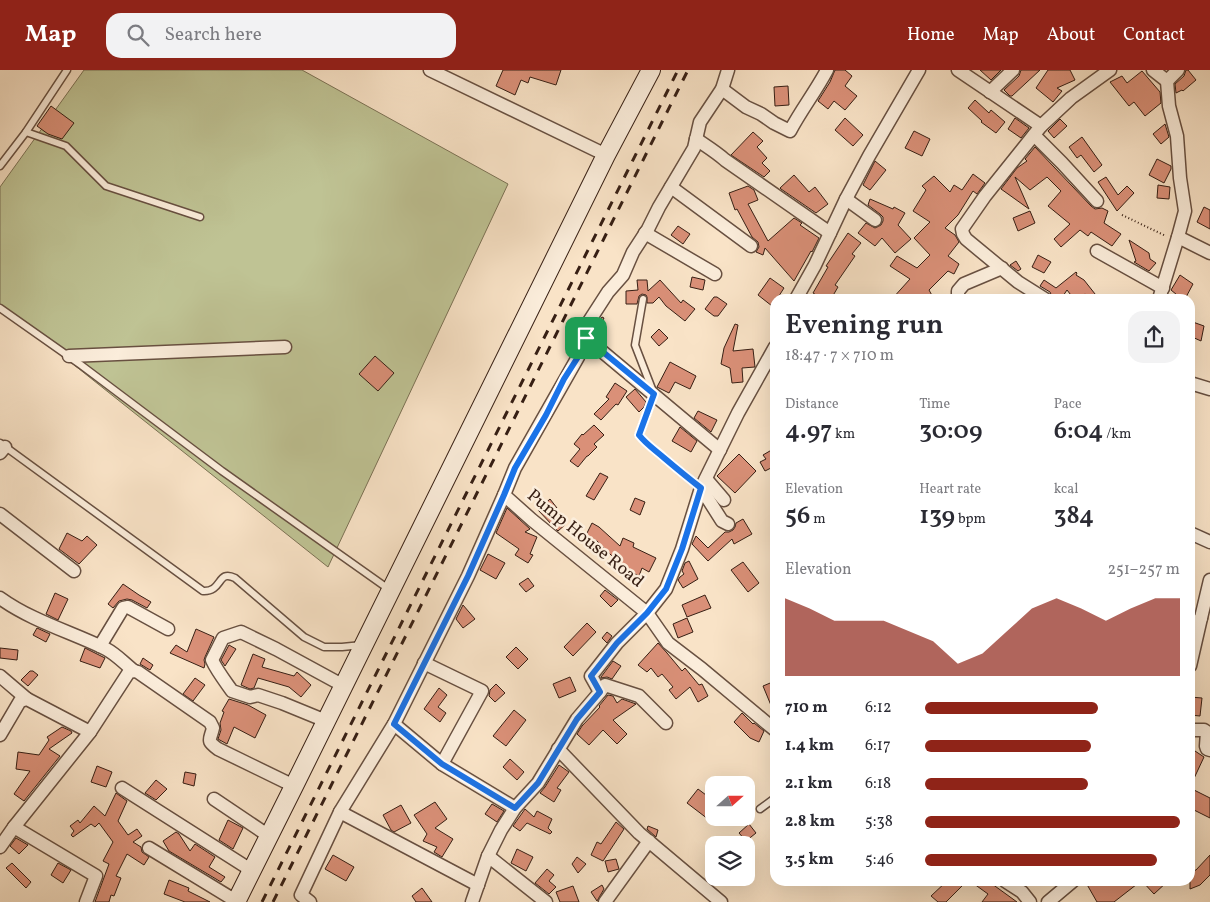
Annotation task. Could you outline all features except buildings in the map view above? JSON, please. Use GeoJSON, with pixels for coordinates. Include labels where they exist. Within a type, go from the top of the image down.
{"type":"FeatureCollection","features":[{"type":"Feature","properties":{"kind":"main road"},"geometry":{"type":"LineString","coordinates":[[236,902],[606,155],[651,70]]}},
{"type":"Feature","properties":{"kind":"street"},"geometry":{"type":"LineString","coordinates":[[430,70],[606,155]]}},
{"type":"Feature","properties":{"kind":"street"},"geometry":{"type":"LineString","coordinates":[[310,902],[301,894],[340,812],[394,724],[468,576],[515,468],[578,357],[580,347],[586,338],[588,323],[608,292],[623,275],[633,252],[694,148],[700,122],[722,89],[728,70]]}},
{"type":"Feature","properties":{"kind":"street"},"geometry":{"type":"LineString","coordinates":[[722,89],[746,107],[790,131],[796,118],[827,70]]}},
{"type":"Feature","properties":{"kind":"street"},"geometry":{"type":"LineString","coordinates":[[799,294],[869,156],[919,70]]}},
{"type":"Feature","properties":{"kind":"street"},"geometry":{"type":"LineString","coordinates":[[958,70],[990,92],[1038,130],[1097,201]]}},
{"type":"Feature","properties":{"kind":"street"},"geometry":{"type":"LineString","coordinates":[[990,92],[1013,70]]}},
{"type":"Feature","properties":{"kind":"street"},"geometry":{"type":"LineString","coordinates":[[1037,294],[1018,282],[966,239],[962,229],[1038,130],[1071,98],[1110,70]]}},
{"type":"Feature","properties":{"kind":"street"},"geometry":{"type":"LineString","coordinates":[[1097,251],[1161,293],[1185,211],[1177,136],[1169,106],[1167,81],[1153,70]]}},
{"type":"Feature","properties":{"kind":"street"},"geometry":{"type":"LineString","coordinates":[[1167,81],[1178,70]]}},
{"type":"Feature","properties":{"kind":"street"},"geometry":{"type":"LineString","coordinates":[[696,138],[706,147],[830,232]]}},
{"type":"Feature","properties":{"kind":"street"},"geometry":{"type":"LineString","coordinates":[[671,187],[750,246]]}},
{"type":"Feature","properties":{"kind":"street"},"geometry":{"type":"LineString","coordinates":[[846,199],[875,220]]}},
{"type":"Feature","properties":{"kind":"street"},"geometry":{"type":"LineString","coordinates":[[645,233],[716,274]]}},
{"type":"Feature","properties":{"kind":"street"},"geometry":{"type":"LineString","coordinates":[[1177,239],[1210,254]]}},
{"type":"Feature","properties":{"kind":"street"},"geometry":{"type":"LineString","coordinates":[[958,294],[958,291],[964,284],[1002,268]]}},
{"type":"Feature","properties":{"kind":"street"},"geometry":{"type":"LineString","coordinates":[[586,338],[720,450]]}},
{"type":"Feature","properties":{"kind":"street"},"geometry":{"type":"LineString","coordinates":[[69,356],[285,347]]}},
{"type":"Feature","properties":{"kind":"street"},"geometry":{"type":"LineString","coordinates":[[600,692],[591,676],[617,643],[647,613],[666,589],[704,484],[738,413],[770,356]]}},
{"type":"Feature","properties":{"kind":"street"},"geometry":{"type":"LineString","coordinates":[[1195,385],[1210,389]]}},
{"type":"Feature","properties":{"kind":"street"},"geometry":{"type":"LineString","coordinates":[[704,484],[724,500]]}},
{"type":"Feature","properties":{"kind":"street"},"geometry":{"type":"LineString","coordinates":[[704,484],[722,521],[728,524]]}},
{"type":"Feature","properties":{"kind":"street","name":"Pump House Road"},"geometry":{"type":"LineString","coordinates":[[504,495],[647,613],[668,643],[770,726]]}},
{"type":"Feature","properties":{"kind":"street"},"geometry":{"type":"LineString","coordinates":[[0,514],[74,571]]}},
{"type":"Feature","properties":{"kind":"street"},"geometry":{"type":"LineString","coordinates":[[1195,535],[1210,542]]}},
{"type":"Feature","properties":{"kind":"street"},"geometry":{"type":"LineString","coordinates":[[1195,642],[1210,580]]}},
{"type":"Feature","properties":{"kind":"street"},"geometry":{"type":"LineString","coordinates":[[0,598],[9,605],[108,650],[134,671],[210,722],[213,728],[209,740],[210,744],[294,786]]}},
{"type":"Feature","properties":{"kind":"street"},"geometry":{"type":"LineString","coordinates":[[100,646],[123,608],[128,607],[168,629]]}},
{"type":"Feature","properties":{"kind":"street"},"geometry":{"type":"LineString","coordinates":[[1195,623],[1200,618]]}},
{"type":"Feature","properties":{"kind":"street"},"geometry":{"type":"LineString","coordinates":[[326,721],[282,703],[258,696],[250,697],[232,692],[224,678],[215,668],[212,660],[223,638],[240,632],[276,649],[344,686]]}},
{"type":"Feature","properties":{"kind":"street"},"geometry":{"type":"LineString","coordinates":[[424,663],[482,691],[442,764]]}},
{"type":"Feature","properties":{"kind":"street"},"geometry":{"type":"LineString","coordinates":[[0,847],[90,732],[128,672],[134,671]]}},
{"type":"Feature","properties":{"kind":"street"},"geometry":{"type":"LineString","coordinates":[[0,676],[27,699],[90,732]]}},
{"type":"Feature","properties":{"kind":"street"},"geometry":{"type":"LineString","coordinates":[[472,902],[488,856],[501,830],[515,808],[538,783],[577,719],[605,685],[639,696],[666,724]]}},
{"type":"Feature","properties":{"kind":"street"},"geometry":{"type":"LineString","coordinates":[[0,735],[20,701],[27,699]]}},
{"type":"Feature","properties":{"kind":"street"},"geometry":{"type":"LineString","coordinates":[[394,724],[442,764],[515,808]]}},
{"type":"Feature","properties":{"kind":"street"},"geometry":{"type":"LineString","coordinates":[[1195,730],[1207,732],[1206,746],[1210,750]]}},
{"type":"Feature","properties":{"kind":"street"},"geometry":{"type":"LineString","coordinates":[[558,749],[640,833],[721,902]]}},
{"type":"Feature","properties":{"kind":"street"},"geometry":{"type":"LineString","coordinates":[[122,788],[251,870]]}},
{"type":"Feature","properties":{"kind":"street"},"geometry":{"type":"LineString","coordinates":[[214,800],[270,836]]}},
{"type":"Feature","properties":{"kind":"street"},"geometry":{"type":"LineString","coordinates":[[340,812],[478,885]]}},
{"type":"Feature","properties":{"kind":"street"},"geometry":{"type":"LineString","coordinates":[[14,827],[96,876],[86,902]]}},
{"type":"Feature","properties":{"kind":"street"},"geometry":{"type":"LineString","coordinates":[[605,902],[649,841]]}},
{"type":"Feature","properties":{"kind":"street"},"geometry":{"type":"LineString","coordinates":[[149,848],[236,902]]}},
{"type":"Feature","properties":{"kind":"street"},"geometry":{"type":"LineString","coordinates":[[488,856],[546,902]]}},
{"type":"Feature","properties":{"kind":"street"},"geometry":{"type":"LineString","coordinates":[[1013,886],[1022,892],[1028,901]]}},
{"type":"Feature","properties":{"kind":"street"},"geometry":{"type":"LineString","coordinates":[[1048,902],[1067,886]]}},
{"type":"Feature","properties":{"kind":"lane"},"geometry":{"type":"LineString","coordinates":[[0,166],[26,132],[67,70]]}},
{"type":"Feature","properties":{"kind":"lane"},"geometry":{"type":"LineString","coordinates":[[26,132],[66,146],[106,186],[200,217]]}},
{"type":"Feature","properties":{"kind":"lane"},"geometry":{"type":"LineString","coordinates":[[643,299],[635,344],[654,394],[639,435],[644,442],[678,471],[704,484]]}},
{"type":"Feature","properties":{"kind":"lane"},"geometry":{"type":"LineString","coordinates":[[0,308],[69,356],[222,471],[391,590]]}},
{"type":"Feature","properties":{"kind":"lane"},"geometry":{"type":"LineString","coordinates":[[2,447],[203,591],[213,590],[224,576],[230,576],[235,578],[304,637],[324,647],[364,645]]}},
{"type":"Feature","properties":{"kind":"lane"},"geometry":{"type":"LineString","coordinates":[[760,809],[770,802]]}},
{"type":"Feature","properties":{"kind":"path"},"geometry":{"type":"LineString","coordinates":[[1122,215],[1177,239]]}},
{"type":"Feature","properties":{"kind":"green space"},"geometry":{"type":"Polygon","coordinates":[[[84,70],[302,70],[508,184],[328,567],[0,306],[0,187],[84,70]]]}},
{"type":"Feature","properties":{"kind":"railway"},"geometry":{"type":"LineString","coordinates":[[262,902],[678,70]]}},
{"type":"Feature","properties":{"kind":"railway"},"geometry":{"type":"LineString","coordinates":[[273,902],[688,70]]}},
{"type":"Feature","properties":{"kind":"route"},"geometry":{"type":"LineString","coordinates":[[586,338],[654,394],[639,435],[644,442],[701,488],[682,549],[666,589],[647,613],[617,643],[591,676],[600,692],[577,719],[538,783],[515,808],[442,764],[394,724],[468,576],[515,468],[578,357],[580,347],[586,338]]}}]}
